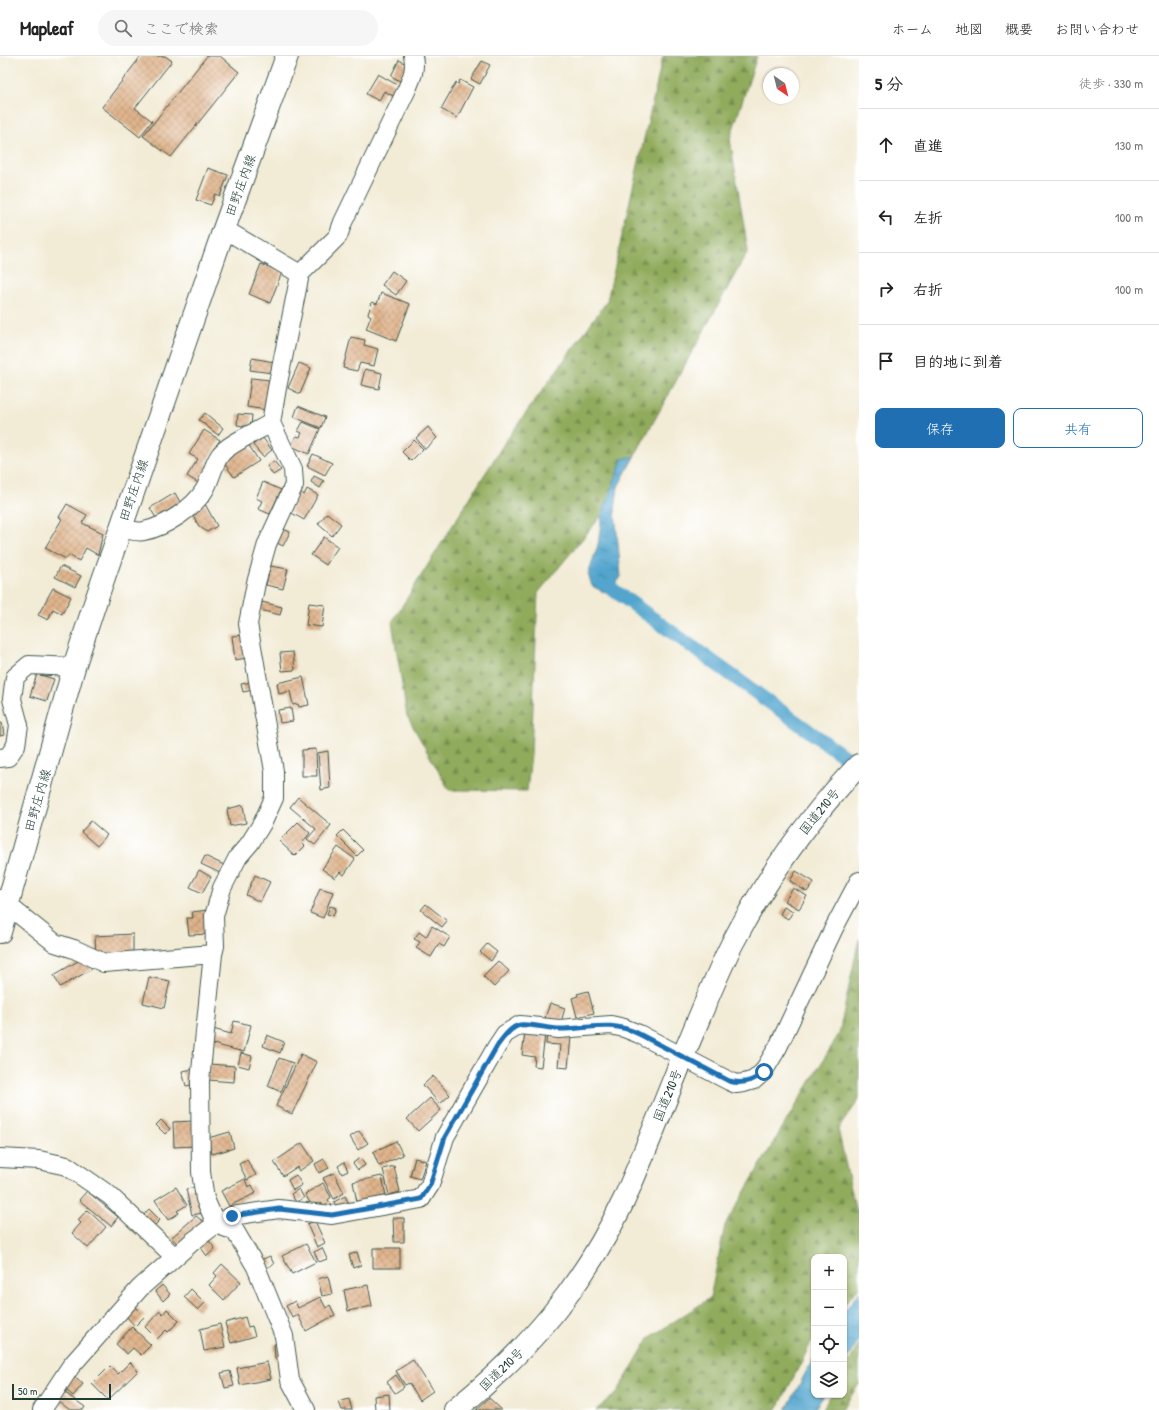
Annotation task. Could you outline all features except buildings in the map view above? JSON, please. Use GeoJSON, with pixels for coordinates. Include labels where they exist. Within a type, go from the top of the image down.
{"type":"FeatureCollection","features":[{"type":"Feature","properties":{"kind":"main road","name":"田野庄内線"},"geometry":{"type":"LineString","coordinates":[[0,932],[4,902],[74,667],[120,527],[224,229],[287,56]]}},
{"type":"Feature","properties":{"kind":"main road","name":"国道210号"},"geometry":{"type":"LineString","coordinates":[[455,1410],[488,1382],[530,1340],[555,1311],[585,1270],[614,1222],[718,974],[746,918],[773,874],[799,836],[843,781],[859,765]]}},
{"type":"Feature","properties":{"kind":"street"},"geometry":{"type":"LineString","coordinates":[[306,1410],[290,1380],[284,1336],[256,1267],[247,1249],[235,1231],[216,1224],[205,1199],[201,1172],[200,1081],[215,946],[214,916],[222,888],[238,857],[250,843],[263,822],[274,798],[274,771],[248,624],[256,583],[267,544],[294,484],[293,469],[271,423],[300,274],[338,236],[343,222],[414,72],[412,56]]}},
{"type":"Feature","properties":{"kind":"street"},"geometry":{"type":"LineString","coordinates":[[224,229],[300,274]]}},
{"type":"Feature","properties":{"kind":"street"},"geometry":{"type":"LineString","coordinates":[[120,527],[132,531],[143,532],[163,524],[191,507],[205,490],[220,455],[232,444],[271,423]]}},
{"type":"Feature","properties":{"kind":"street"},"geometry":{"type":"LineString","coordinates":[[0,758],[8,757],[16,745],[19,726],[12,699],[15,677],[29,665],[74,667]]}},
{"type":"Feature","properties":{"kind":"street"},"geometry":{"type":"LineString","coordinates":[[42,1410],[71,1366],[140,1288],[216,1224],[232,1216],[279,1209],[332,1215],[421,1199],[430,1185],[445,1137],[505,1034],[520,1025],[559,1029],[611,1026],[624,1028],[639,1034],[736,1084],[744,1083],[758,1077],[764,1072],[778,1047],[834,928],[859,881]]}},
{"type":"Feature","properties":{"kind":"street"},"geometry":{"type":"LineString","coordinates":[[4,902],[55,943],[74,949],[104,962],[213,954]]}},
{"type":"Feature","properties":{"kind":"street"},"geometry":{"type":"LineString","coordinates":[[0,1158],[39,1160],[67,1166],[109,1195],[175,1257]]}},
{"type":"Feature","properties":{"kind":"green space"},"geometry":{"type":"Polygon","coordinates":[[[663,56],[757,56],[730,139],[748,251],[602,515],[538,593],[531,754],[527,791],[449,790],[407,716],[392,622],[505,442],[607,301],[663,56]]]}},
{"type":"Feature","properties":{"kind":"green space"},"geometry":{"type":"Polygon","coordinates":[[[859,939],[859,1100],[838,1129],[856,1212],[859,1208],[859,1287],[847,1301],[847,1254],[811,1254],[811,1344],[777,1410],[596,1410],[617,1393],[649,1338],[710,1298],[725,1225],[839,1034],[859,939]]]}},
{"type":"Feature","properties":{"kind":"green space"},"geometry":{"type":"Polygon","coordinates":[[[859,1344],[859,1384],[842,1410],[822,1410],[829,1398],[847,1398],[847,1366],[859,1344]]]}},
{"type":"Feature","properties":{"kind":"water"},"geometry":{"type":"Polygon","coordinates":[[[634,456],[618,487],[615,510],[621,577],[608,594],[592,586],[588,574],[598,545],[602,515],[622,459],[634,456]]]}},
{"type":"Feature","properties":{"kind":"water"},"geometry":{"type":"Polygon","coordinates":[[[859,1292],[859,1340],[847,1359],[847,1326],[847,1308],[859,1292]]]}},
{"type":"Feature","properties":{"kind":"water"},"geometry":{"type":"Polygon","coordinates":[[[811,1363],[811,1398],[822,1398],[814,1410],[786,1410],[811,1363]]]}},
{"type":"Feature","properties":{"kind":"waterway"},"geometry":{"type":"LineString","coordinates":[[612,589],[859,767]]}},
{"type":"Feature","properties":{"kind":"route"},"geometry":{"type":"LineString","coordinates":[[232,1216],[279,1209],[332,1215],[421,1199],[430,1185],[445,1137],[505,1034],[520,1025],[559,1029],[611,1026],[632,1030],[736,1084],[754,1080],[764,1072]]}}]}
